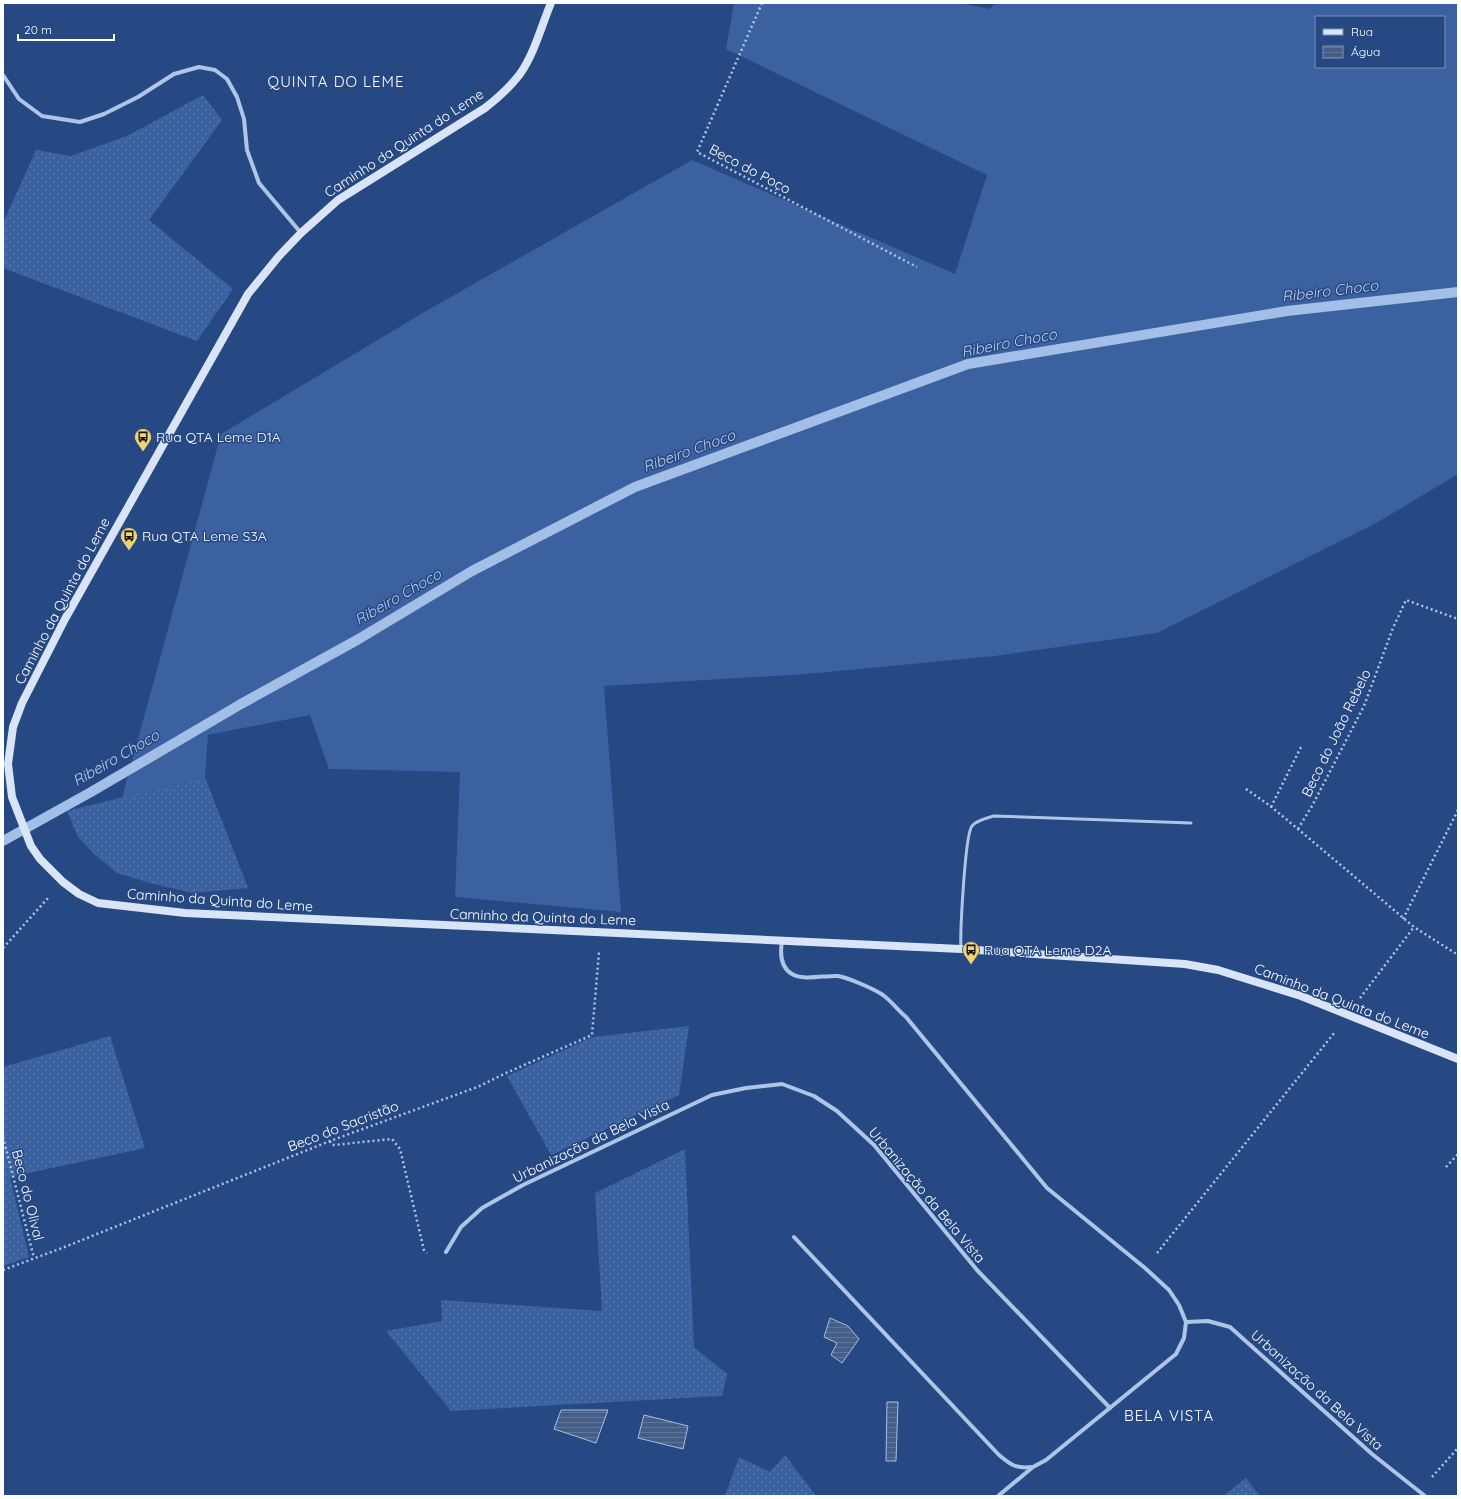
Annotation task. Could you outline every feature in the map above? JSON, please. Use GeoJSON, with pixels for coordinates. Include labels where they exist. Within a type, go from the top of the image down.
{"type":"FeatureCollection","features":[{"type":"Feature","properties":{"kind":"street","name":"Caminho da Quinta do Leme"},"geometry":{"type":"LineString","coordinates":[[550,3],[535,45],[526,64],[506,90],[485,108],[338,200],[301,233],[279,256],[248,294],[72,606],[22,702],[6,752],[12,797],[31,846],[40,859],[63,882],[79,894],[98,903],[185,913],[961,949],[1185,964],[1218,970],[1301,996],[1458,1059]]}},
{"type":"Feature","properties":{"kind":"street"},"geometry":{"type":"LineString","coordinates":[[3,75],[19,98],[42,116],[80,122],[104,114],[138,96],[174,74],[199,68],[216,70],[227,79],[237,97],[244,118],[248,150],[259,183],[301,233]]}},
{"type":"Feature","properties":{"kind":"street"},"geometry":{"type":"LineString","coordinates":[[782,940],[780,953],[784,965],[792,974],[810,977],[838,976],[863,985],[883,995],[906,1016],[1047,1188],[1145,1268],[1169,1290],[1179,1305],[1186,1322],[1184,1338],[1176,1354],[1046,1460],[1033,1466],[1021,1468],[1010,1463],[999,1455],[794,1237]]}},
{"type":"Feature","properties":{"kind":"street","name":"Urbanização da Bela Vista"},"geometry":{"type":"LineString","coordinates":[[446,1252],[461,1227],[482,1208],[523,1185],[712,1094],[782,1084],[814,1096],[837,1111],[874,1145],[977,1270],[1110,1408]]}},
{"type":"Feature","properties":{"kind":"street","name":"Urbanização da Bela Vista"},"geometry":{"type":"LineString","coordinates":[[1186,1322],[1208,1321],[1230,1327],[1372,1454],[1424,1496]]}},
{"type":"Feature","properties":{"kind":"street"},"geometry":{"type":"LineString","coordinates":[[998,1496],[1033,1466]]}},
{"type":"Feature","properties":{"kind":"lane"},"geometry":{"type":"LineString","coordinates":[[961,949],[967,844],[971,826],[978,821],[994,816],[1191,823]]}},
{"type":"Feature","properties":{"kind":"path","name":"Beco do Poço"},"geometry":{"type":"LineString","coordinates":[[762,3],[697,152],[917,267]]}},
{"type":"Feature","properties":{"kind":"path","name":"Beco do João Rebelo"},"geometry":{"type":"LineString","coordinates":[[1298,829],[1316,799],[1364,706],[1393,628],[1406,600],[1458,619]]}},
{"type":"Feature","properties":{"kind":"path","name":"Beco do João Rebelo"},"geometry":{"type":"LineString","coordinates":[[1271,807],[1301,747]]}},
{"type":"Feature","properties":{"kind":"path"},"geometry":{"type":"LineString","coordinates":[[1246,789],[1298,829],[1403,919],[1458,956]]}},
{"type":"Feature","properties":{"kind":"path"},"geometry":{"type":"LineString","coordinates":[[1403,919],[1458,810]]}},
{"type":"Feature","properties":{"kind":"path"},"geometry":{"type":"LineString","coordinates":[[3,948],[63,882]]}},
{"type":"Feature","properties":{"kind":"path"},"geometry":{"type":"LineString","coordinates":[[1360,999],[1414,927]]}},
{"type":"Feature","properties":{"kind":"path","name":"Beco do Sacristão"},"geometry":{"type":"LineString","coordinates":[[3,1270],[330,1141],[480,1086],[592,1035],[601,932]]}},
{"type":"Feature","properties":{"kind":"path"},"geometry":{"type":"LineString","coordinates":[[1145,1268],[1335,1032]]}},
{"type":"Feature","properties":{"kind":"path","name":"Beco do Olival"},"geometry":{"type":"LineString","coordinates":[[3,1136],[34,1258]]}},
{"type":"Feature","properties":{"kind":"path"},"geometry":{"type":"LineString","coordinates":[[330,1141],[331,1144],[334,1145],[392,1139],[400,1149],[424,1250]]}},
{"type":"Feature","properties":{"kind":"path"},"geometry":{"type":"LineString","coordinates":[[1446,1167],[1458,1154]]}},
{"type":"Feature","properties":{"kind":"path"},"geometry":{"type":"LineString","coordinates":[[1430,1479],[1458,1448]]}},
{"type":"Feature","properties":{"kind":"shaded area"},"geometry":{"type":"Polygon","coordinates":[[[734,3],[961,3],[989,9],[996,3],[1458,3],[1458,474],[1378,522],[1157,633],[995,656],[807,674],[604,686],[621,912],[455,897],[460,772],[329,769],[310,715],[208,735],[205,777],[122,798],[221,434],[426,311],[692,160],[955,274],[987,175],[726,49],[734,3]]]}},
{"type":"Feature","properties":{"kind":"shaded area"},"geometry":{"type":"Polygon","coordinates":[[[203,95],[222,120],[149,220],[233,289],[197,341],[3,268],[3,223],[36,150],[71,156],[127,136],[203,95]]]}},
{"type":"Feature","properties":{"kind":"shaded area"},"geometry":{"type":"Polygon","coordinates":[[[205,777],[248,888],[193,893],[150,883],[117,873],[94,854],[78,837],[67,811],[205,777]]]}},
{"type":"Feature","properties":{"kind":"shaded area"},"geometry":{"type":"Polygon","coordinates":[[[689,1026],[679,1095],[551,1155],[507,1076],[593,1037],[689,1026]]]}},
{"type":"Feature","properties":{"kind":"shaded area"},"geometry":{"type":"Polygon","coordinates":[[[110,1036],[145,1148],[10,1177],[29,1257],[3,1266],[3,1067],[110,1036]]]}},
{"type":"Feature","properties":{"kind":"shaded area"},"geometry":{"type":"Polygon","coordinates":[[[685,1149],[694,1347],[727,1374],[722,1396],[451,1411],[386,1331],[442,1321],[441,1300],[602,1311],[595,1193],[685,1149]]]}},
{"type":"Feature","properties":{"kind":"shaded area"},"geometry":{"type":"Polygon","coordinates":[[[785,1455],[816,1496],[725,1496],[739,1457],[770,1472],[785,1455]]]}},
{"type":"Feature","properties":{"kind":"shaded area"},"geometry":{"type":"Polygon","coordinates":[[[1246,1478],[1260,1496],[1223,1496],[1246,1478]]]}},
{"type":"Feature","properties":{"kind":"water"},"geometry":{"type":"Polygon","coordinates":[[[830,1318],[848,1326],[859,1339],[842,1363],[831,1355],[837,1343],[824,1337],[830,1318]]]}},
{"type":"Feature","properties":{"kind":"water"},"geometry":{"type":"Polygon","coordinates":[[[887,1402],[898,1402],[896,1461],[886,1461],[887,1402]]]}},
{"type":"Feature","properties":{"kind":"water"},"geometry":{"type":"Polygon","coordinates":[[[561,1410],[608,1410],[596,1443],[554,1429],[561,1410]]]}},
{"type":"Feature","properties":{"kind":"water"},"geometry":{"type":"Polygon","coordinates":[[[644,1415],[688,1426],[683,1449],[638,1438],[644,1415]]]}},
{"type":"Feature","properties":{"kind":"waterway","name":"Ribeiro Choco"},"geometry":{"type":"LineString","coordinates":[[3,841],[91,792],[241,704],[357,640],[472,571],[635,487],[968,364],[1287,311],[1458,292]]}},
{"type":"Feature","properties":{"kind":"place","name":"Rua QTA Leme D1A"},"geometry":{"type":"Point","coordinates":[143,452]}},
{"type":"Feature","properties":{"kind":"place","name":"Rua QTA Leme S3A"},"geometry":{"type":"Point","coordinates":[129,551]}},
{"type":"Feature","properties":{"kind":"place","name":"Rua QTA Leme D2A"},"geometry":{"type":"Point","coordinates":[971,965]}},
{"type":"Feature","properties":{"kind":"district","name":"QUINTA DO LEME"},"geometry":{"type":"Point","coordinates":[336,82]}},
{"type":"Feature","properties":{"kind":"district","name":"BELA VISTA"},"geometry":{"type":"Point","coordinates":[1169,1416]}}]}
